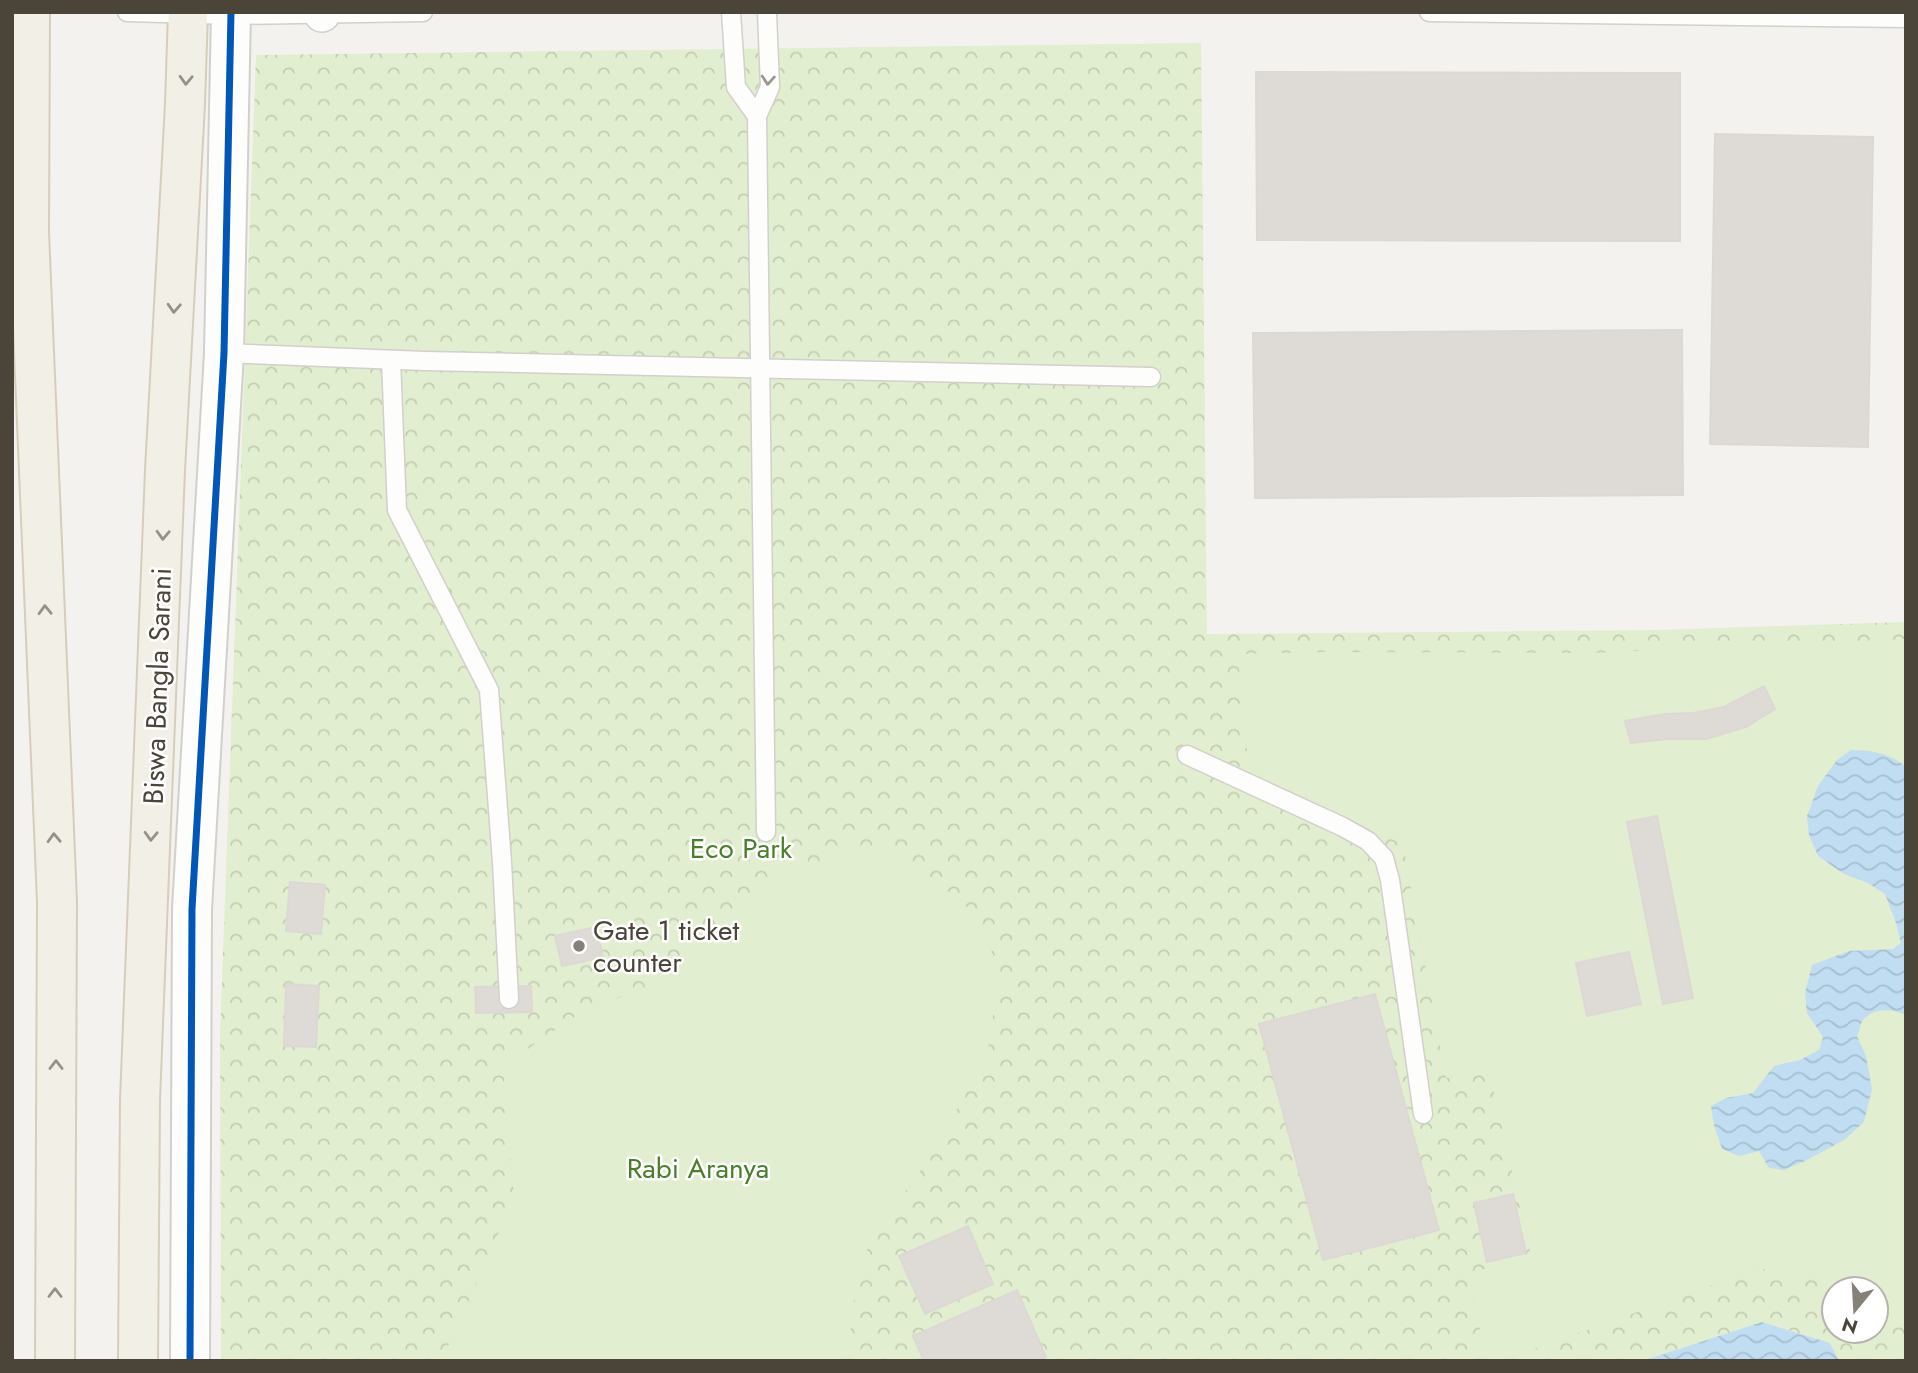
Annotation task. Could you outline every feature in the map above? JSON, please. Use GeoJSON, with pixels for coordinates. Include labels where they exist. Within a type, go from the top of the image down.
{"type":"FeatureCollection","features":[{"type":"Feature","properties":{"kind":"main road"},"geometry":{"type":"LineString","coordinates":[[30,12],[29,232],[57,902],[55,1361]]}},
{"type":"Feature","properties":{"kind":"main road","name":"Biswa Bangla Sarani"},"geometry":{"type":"LineString","coordinates":[[138,1361],[140,1100],[165,470],[188,13]]}},
{"type":"Feature","properties":{"kind":"street"},"geometry":{"type":"LineString","coordinates":[[190,1361],[192,909],[224,353],[231,14]]}},
{"type":"Feature","properties":{"kind":"lane"},"geometry":{"type":"LineString","coordinates":[[127,12],[423,12]]}},
{"type":"Feature","properties":{"kind":"lane"},"geometry":{"type":"LineString","coordinates":[[731,12],[736,87],[757,116]]}},
{"type":"Feature","properties":{"kind":"lane"},"geometry":{"type":"LineString","coordinates":[[766,832],[757,116],[770,87],[767,12]]}},
{"type":"Feature","properties":{"kind":"lane"},"geometry":{"type":"LineString","coordinates":[[1429,12],[1906,18]]}},
{"type":"Feature","properties":{"kind":"lane"},"geometry":{"type":"LineString","coordinates":[[224,353],[391,360],[1151,377]]}},
{"type":"Feature","properties":{"kind":"lane"},"geometry":{"type":"LineString","coordinates":[[391,360],[397,510],[489,690],[509,999]]}},
{"type":"Feature","properties":{"kind":"lane"},"geometry":{"type":"LineString","coordinates":[[1187,755],[1343,827],[1368,841],[1384,858],[1390,880],[1423,1114]]}},
{"type":"Feature","properties":{"kind":"green space","name":"Eco Park"},"geometry":{"type":"Polygon","coordinates":[[[1201,43],[1207,634],[1656,630],[1906,622],[1906,1361],[1839,1361],[1831,1345],[1890,1345],[1890,1275],[1820,1275],[1820,1340],[1762,1322],[1642,1361],[221,1361],[220,1035],[256,55],[1201,43]]]}},
{"type":"Feature","properties":{"kind":"green space"},"geometry":{"type":"Polygon","coordinates":[[[1906,639],[1906,1316],[1890,1306],[1890,1275],[1820,1276],[1758,1269],[1500,1361],[1488,1361],[1466,1273],[1532,1259],[1489,1071],[1446,1078],[1403,844],[1274,787],[1245,746],[1238,654],[1592,653],[1906,639]]]}},
{"type":"Feature","properties":{"kind":"green space","name":"Rabi Aranya"},"geometry":{"type":"Polygon","coordinates":[[[874,847],[961,899],[990,941],[997,981],[990,1042],[955,1114],[914,1181],[872,1232],[855,1292],[847,1361],[441,1361],[514,1198],[503,1066],[586,1009],[659,984],[719,921],[781,873],[874,847]]]}},
{"type":"Feature","properties":{"kind":"water"},"geometry":{"type":"Polygon","coordinates":[[[1851,750],[1880,753],[1906,767],[1906,1015],[1895,1011],[1878,1011],[1868,1016],[1861,1024],[1857,1036],[1866,1056],[1872,1089],[1864,1122],[1844,1140],[1805,1161],[1784,1170],[1769,1168],[1759,1151],[1739,1156],[1722,1149],[1711,1106],[1726,1098],[1753,1093],[1774,1066],[1800,1060],[1819,1050],[1823,1037],[1807,1013],[1805,993],[1812,965],[1849,951],[1893,949],[1901,943],[1885,894],[1868,883],[1844,874],[1818,856],[1809,835],[1807,816],[1818,786],[1837,760],[1851,750]]]}},
{"type":"Feature","properties":{"kind":"water"},"geometry":{"type":"Polygon","coordinates":[[[1762,1322],[1820,1340],[1820,1345],[1831,1345],[1839,1361],[1642,1361],[1762,1322]]]}},
{"type":"Feature","properties":{"kind":"building"},"geometry":{"type":"Polygon","coordinates":[[[1256,72],[1680,73],[1680,241],[1257,240],[1256,72]]]}},
{"type":"Feature","properties":{"kind":"building"},"geometry":{"type":"Polygon","coordinates":[[[1715,134],[1873,137],[1868,447],[1710,444],[1715,134]]]}},
{"type":"Feature","properties":{"kind":"building"},"geometry":{"type":"Polygon","coordinates":[[[1682,330],[1683,495],[1255,498],[1253,333],[1682,330]]]}},
{"type":"Feature","properties":{"kind":"building"},"geometry":{"type":"Polygon","coordinates":[[[1764,686],[1775,709],[1746,727],[1706,739],[1631,743],[1625,721],[1724,707],[1764,686]]]}},
{"type":"Feature","properties":{"kind":"building"},"geometry":{"type":"Polygon","coordinates":[[[1657,816],[1693,998],[1663,1004],[1627,822],[1657,816]]]}},
{"type":"Feature","properties":{"kind":"building"},"geometry":{"type":"Polygon","coordinates":[[[290,882],[325,885],[321,934],[286,931],[290,882]]]}},
{"type":"Feature","properties":{"kind":"building","name":"Gate 1 ticket counter"},"geometry":{"type":"Polygon","coordinates":[[[596,927],[603,957],[562,966],[555,936],[596,927]]]}},
{"type":"Feature","properties":{"kind":"building"},"geometry":{"type":"Polygon","coordinates":[[[1629,952],[1641,1004],[1587,1016],[1576,963],[1629,952]]]}},
{"type":"Feature","properties":{"kind":"building"},"geometry":{"type":"Polygon","coordinates":[[[286,984],[319,986],[316,1047],[284,1046],[286,984]]]}},
{"type":"Feature","properties":{"kind":"building"},"geometry":{"type":"Polygon","coordinates":[[[531,986],[532,1012],[476,1013],[475,987],[531,986]]]}},
{"type":"Feature","properties":{"kind":"building"},"geometry":{"type":"Polygon","coordinates":[[[1375,994],[1439,1230],[1323,1260],[1259,1024],[1375,994]]]}},
{"type":"Feature","properties":{"kind":"building"},"geometry":{"type":"Polygon","coordinates":[[[1513,1194],[1526,1253],[1487,1262],[1474,1203],[1513,1194]]]}},
{"type":"Feature","properties":{"kind":"building"},"geometry":{"type":"Polygon","coordinates":[[[968,1226],[993,1284],[925,1314],[899,1256],[968,1226]]]}},
{"type":"Feature","properties":{"kind":"building"},"geometry":{"type":"Polygon","coordinates":[[[1017,1290],[1046,1357],[1038,1361],[924,1361],[913,1336],[1017,1290]]]}},
{"type":"Feature","properties":{"kind":"cycle path"},"geometry":{"type":"LineString","coordinates":[[190,1361],[192,909],[224,353],[231,12]]}},
{"type":"Feature","properties":{"kind":"place","name":"Gate 1 ticket counter"},"geometry":{"type":"Point","coordinates":[579,946]}}]}
